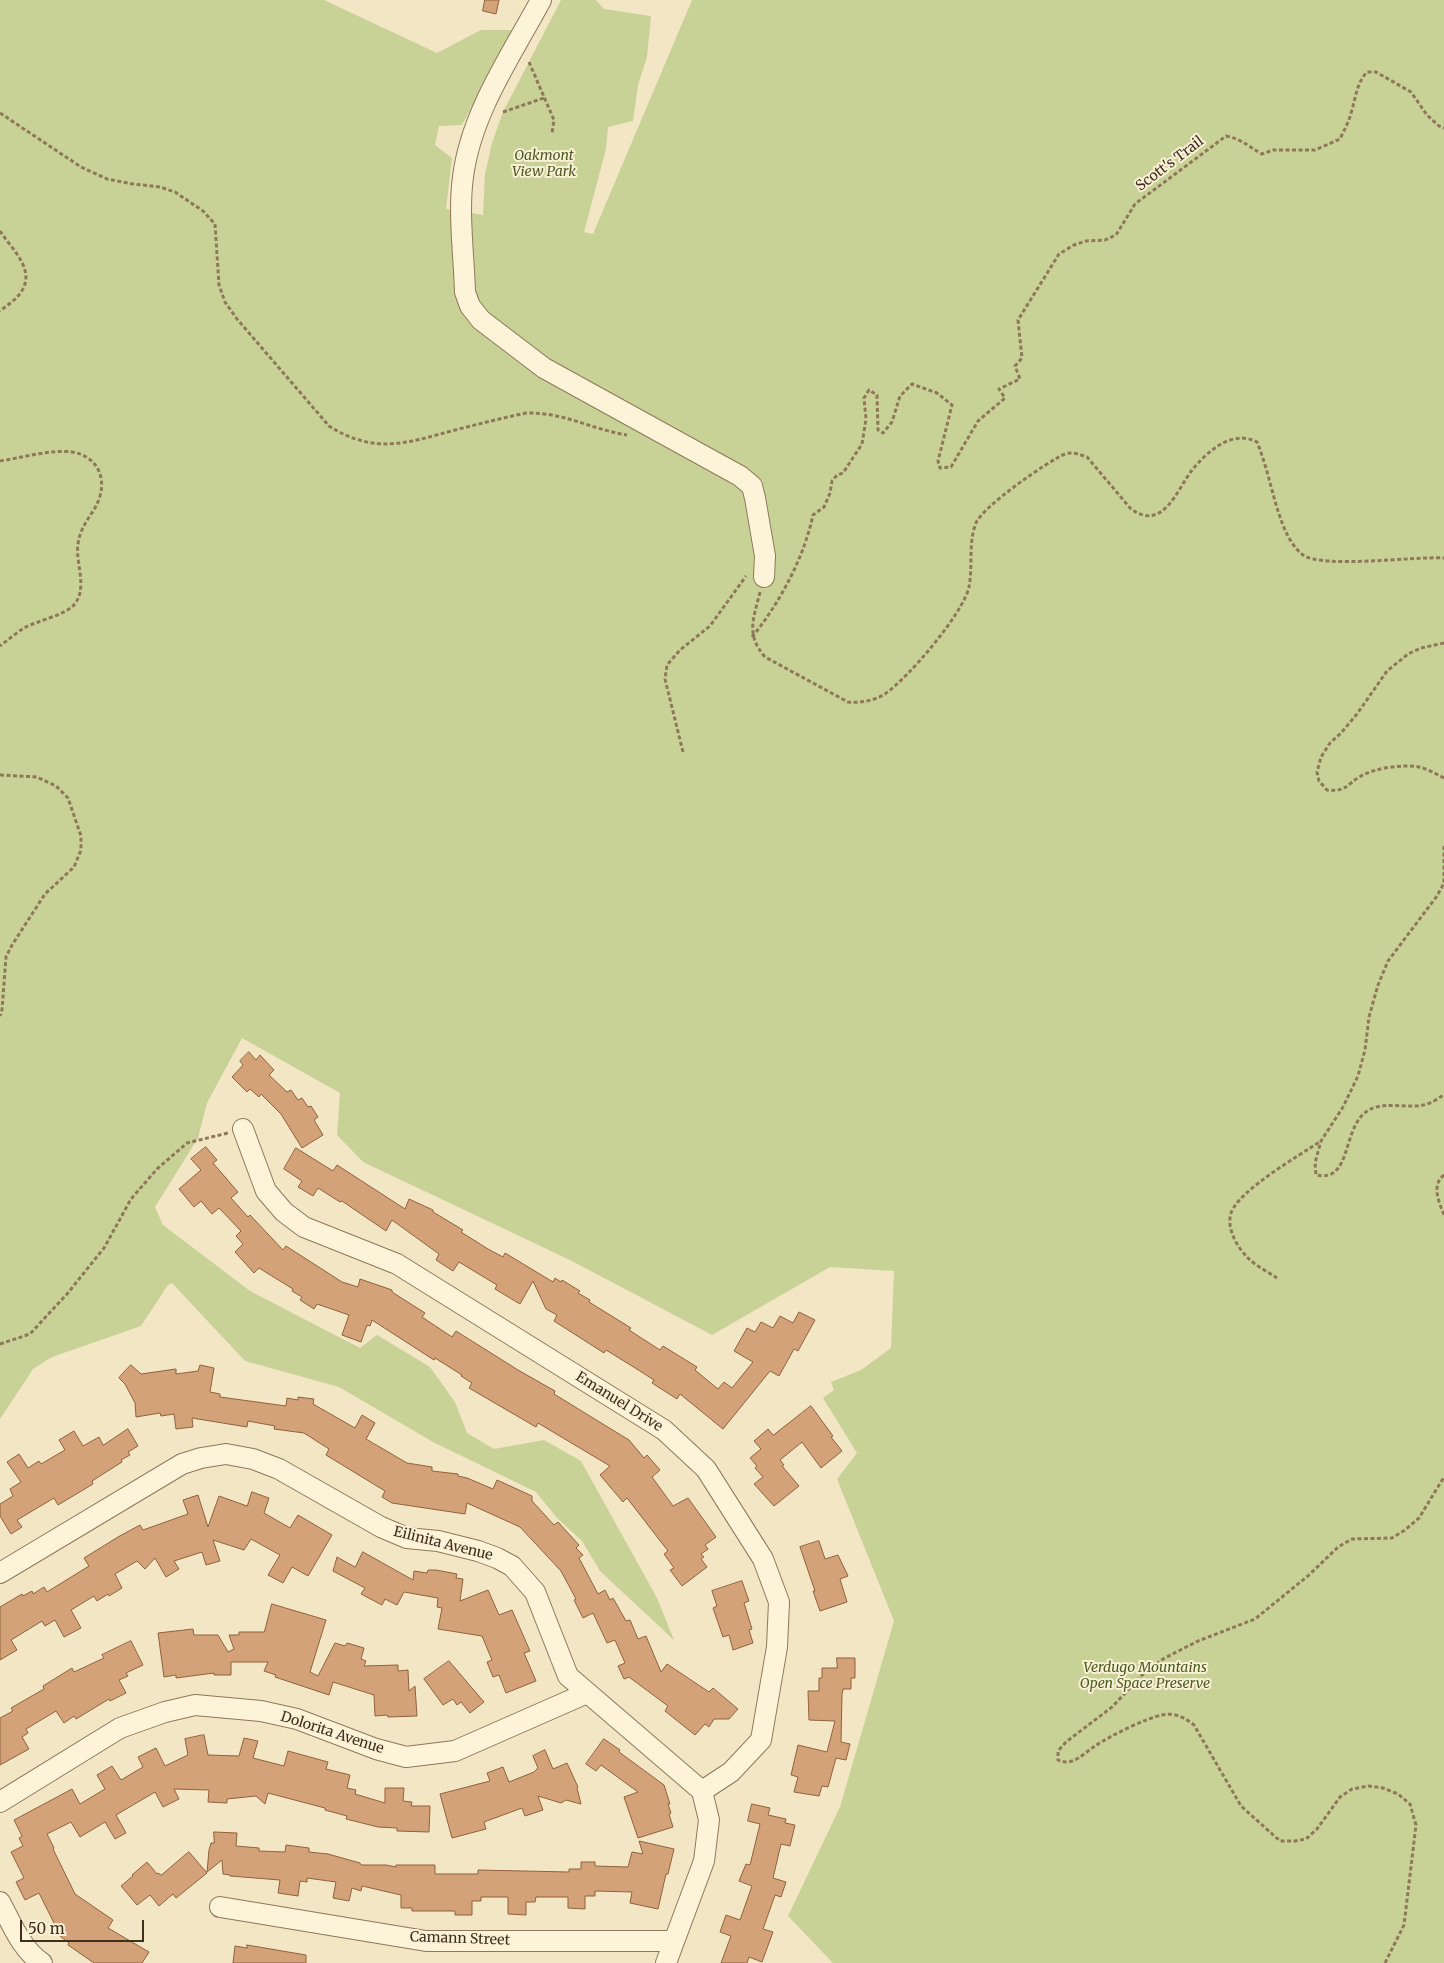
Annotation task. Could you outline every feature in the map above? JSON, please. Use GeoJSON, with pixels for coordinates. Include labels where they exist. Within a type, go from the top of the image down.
{"type":"FeatureCollection","features":[{"type":"Feature","properties":{"kind":"street"},"geometry":{"type":"LineString","coordinates":[[541,0],[476,124],[463,176],[465,292],[470,306],[481,320],[544,368],[740,476],[752,486],[764,542],[765,556],[757,574]]}},
{"type":"Feature","properties":{"kind":"street","name":"Emanuel Drive"},"geometry":{"type":"LineString","coordinates":[[243,1129],[266,1191],[284,1212],[304,1227],[397,1264],[664,1430],[706,1469],[762,1559],[779,1602],[777,1647],[761,1740],[731,1772],[702,1791]]}},
{"type":"Feature","properties":{"kind":"street","name":"Eilinita Avenue"},"geometry":{"type":"LineString","coordinates":[[0,1573],[182,1464],[201,1458],[226,1454],[253,1459],[279,1469],[381,1527],[407,1538],[478,1550],[512,1566],[535,1592],[568,1676],[702,1791]]}},
{"type":"Feature","properties":{"kind":"street","name":"Dolorita Avenue"},"geometry":{"type":"LineString","coordinates":[[0,1802],[120,1728],[164,1712],[195,1705],[260,1711],[297,1719],[376,1749],[406,1756],[455,1751],[587,1693]]}},
{"type":"Feature","properties":{"kind":"street"},"geometry":{"type":"LineString","coordinates":[[666,1963],[704,1860],[709,1820],[702,1791]]}},
{"type":"Feature","properties":{"kind":"street"},"geometry":{"type":"LineString","coordinates":[[0,1902],[22,1943],[34,1958],[42,1963]]}},
{"type":"Feature","properties":{"kind":"street","name":"Camann Street"},"geometry":{"type":"LineString","coordinates":[[220,1907],[426,1941],[673,1941]]}},
{"type":"Feature","properties":{"kind":"path"},"geometry":{"type":"LineString","coordinates":[[529,62],[554,120],[552,133]]}},
{"type":"Feature","properties":{"kind":"path","name":"Scott's Trail"},"geometry":{"type":"LineString","coordinates":[[752,637],[786,586],[809,532],[812,515],[824,507],[830,493],[832,481],[837,475],[843,473],[862,444],[866,419],[864,398],[869,390],[877,395],[878,430],[883,433],[892,422],[900,396],[912,384],[937,393],[952,405],[938,461],[940,468],[951,467],[978,421],[1005,398],[999,389],[1020,379],[1015,366],[1022,358],[1018,320],[1059,254],[1080,243],[1104,240],[1116,235],[1135,204],[1226,136],[1240,139],[1252,149],[1262,154],[1273,150],[1315,150],[1340,139],[1352,113],[1354,98],[1361,79],[1367,72],[1376,72],[1411,92],[1427,115],[1444,128]]}},
{"type":"Feature","properties":{"kind":"path"},"geometry":{"type":"LineString","coordinates":[[503,112],[544,98]]}},
{"type":"Feature","properties":{"kind":"path"},"geometry":{"type":"LineString","coordinates":[[0,113],[82,167],[107,179],[160,187],[175,192],[204,211],[215,224],[219,285],[225,302],[237,319],[329,426],[345,436],[374,443],[402,444],[526,412],[560,415],[590,426],[632,436],[654,429]]}},
{"type":"Feature","properties":{"kind":"path"},"geometry":{"type":"LineString","coordinates":[[0,231],[21,257],[26,273],[26,284],[18,296],[0,311]]}},
{"type":"Feature","properties":{"kind":"path"},"geometry":{"type":"LineString","coordinates":[[757,574],[752,624],[752,637],[756,647],[765,657],[848,702],[859,703],[869,701],[884,694],[902,679],[931,648],[960,606],[968,589],[973,532],[976,521],[985,510],[1047,465],[1067,453],[1077,453],[1087,457],[1131,508],[1139,514],[1149,515],[1166,508],[1192,471],[1208,454],[1225,442],[1236,438],[1247,438],[1256,442],[1285,529],[1294,546],[1303,555],[1317,561],[1340,562],[1444,558]]}},
{"type":"Feature","properties":{"kind":"path"},"geometry":{"type":"LineString","coordinates":[[0,461],[54,452],[72,452],[86,457],[97,464],[102,475],[99,498],[81,528],[79,537],[80,597],[72,608],[24,628],[0,646]]}},
{"type":"Feature","properties":{"kind":"path"},"geometry":{"type":"LineString","coordinates":[[683,752],[665,679],[667,665],[680,650],[710,626],[737,591],[757,574]]}},
{"type":"Feature","properties":{"kind":"path"},"geometry":{"type":"LineString","coordinates":[[1444,643],[1421,648],[1408,654],[1387,671],[1357,714],[1330,743],[1322,757],[1317,772],[1319,781],[1327,790],[1338,792],[1347,788],[1360,776],[1382,768],[1418,767],[1444,778]]}},
{"type":"Feature","properties":{"kind":"path"},"geometry":{"type":"LineString","coordinates":[[0,774],[37,777],[56,786],[68,798],[81,836],[81,850],[74,867],[44,894],[6,957],[0,1016]]}},
{"type":"Feature","properties":{"kind":"path"},"geometry":{"type":"LineString","coordinates":[[1444,846],[1444,883],[1437,896],[1388,962],[1378,985],[1369,1017],[1365,1050],[1358,1076],[1343,1107],[1321,1141],[1315,1162],[1316,1175],[1324,1177],[1332,1175],[1340,1168],[1349,1138],[1358,1120],[1366,1111],[1380,1106],[1425,1105],[1444,1095]]}},
{"type":"Feature","properties":{"kind":"path"},"geometry":{"type":"LineString","coordinates":[[0,1344],[30,1334],[67,1294],[104,1248],[131,1200],[157,1169],[187,1144],[243,1129]]}},
{"type":"Feature","properties":{"kind":"path"},"geometry":{"type":"LineString","coordinates":[[1277,1278],[1249,1259],[1237,1244],[1230,1227],[1231,1213],[1243,1198],[1268,1175],[1321,1141]]}},
{"type":"Feature","properties":{"kind":"path"},"geometry":{"type":"LineString","coordinates":[[1444,1175],[1439,1178],[1436,1190],[1444,1215]]}},
{"type":"Feature","properties":{"kind":"path"},"geometry":{"type":"LineString","coordinates":[[1385,1963],[1404,1925],[1416,1825],[1410,1804],[1398,1794],[1384,1788],[1368,1786],[1352,1789],[1340,1797],[1317,1829],[1306,1838],[1296,1841],[1280,1841],[1241,1806],[1194,1725],[1185,1717],[1162,1715],[1097,1744],[1070,1762],[1064,1763],[1058,1760],[1058,1751],[1066,1742],[1112,1707],[1142,1675],[1163,1659],[1198,1641],[1256,1619],[1309,1575],[1338,1547],[1352,1539],[1392,1538],[1404,1530],[1419,1518],[1444,1477]]}},
{"type":"Feature","properties":{"kind":"green space"},"geometry":{"type":"Polygon","coordinates":[[[0,0],[324,0],[437,53],[481,30],[512,30],[462,125],[439,126],[435,145],[452,158],[446,209],[483,215],[485,174],[492,143],[503,112],[561,0],[596,0],[604,9],[651,16],[647,57],[638,85],[633,121],[608,127],[606,149],[584,232],[593,234],[692,0],[1444,0],[1444,1963],[833,1963],[788,1916],[840,1807],[894,1621],[837,1479],[857,1453],[823,1398],[834,1390],[831,1382],[861,1370],[891,1348],[894,1271],[830,1267],[712,1335],[570,1260],[363,1162],[337,1135],[340,1093],[242,1038],[207,1103],[198,1138],[155,1207],[163,1225],[250,1291],[360,1348],[377,1335],[430,1367],[455,1402],[467,1433],[494,1449],[544,1440],[581,1461],[657,1598],[674,1640],[600,1571],[582,1541],[557,1518],[536,1492],[433,1442],[339,1387],[245,1361],[172,1283],[168,1285],[141,1326],[52,1357],[33,1369],[0,1419],[0,0]]]}},
{"type":"Feature","properties":{"kind":"building"},"geometry":{"type":"Polygon","coordinates":[[[485,0],[499,0],[496,14],[483,11],[485,0]]]}},
{"type":"Feature","properties":{"kind":"building"},"geometry":{"type":"Polygon","coordinates":[[[249,1052],[256,1060],[260,1055],[274,1070],[269,1075],[287,1092],[291,1090],[298,1100],[302,1098],[308,1107],[311,1106],[318,1117],[314,1120],[323,1135],[302,1148],[281,1114],[261,1094],[259,1097],[250,1089],[247,1092],[232,1077],[243,1065],[240,1061],[249,1052]]]}},
{"type":"Feature","properties":{"kind":"building"},"geometry":{"type":"Polygon","coordinates":[[[206,1147],[217,1160],[213,1163],[238,1192],[231,1198],[283,1250],[286,1246],[342,1282],[358,1287],[360,1279],[392,1290],[392,1292],[425,1313],[422,1317],[452,1337],[456,1331],[555,1391],[554,1394],[629,1440],[644,1458],[647,1455],[660,1470],[652,1477],[673,1506],[688,1498],[716,1537],[705,1545],[708,1549],[701,1554],[704,1557],[701,1559],[707,1567],[682,1586],[670,1570],[674,1568],[664,1554],[668,1551],[627,1498],[623,1502],[600,1475],[610,1466],[538,1423],[536,1427],[469,1388],[472,1383],[462,1375],[435,1358],[434,1360],[372,1320],[370,1326],[367,1325],[361,1342],[342,1335],[349,1315],[317,1304],[314,1309],[300,1300],[302,1297],[292,1291],[293,1289],[259,1268],[254,1273],[235,1252],[243,1244],[236,1236],[241,1231],[219,1208],[212,1214],[201,1201],[194,1207],[179,1189],[201,1170],[191,1159],[206,1147]]]}},
{"type":"Feature","properties":{"kind":"building"},"geometry":{"type":"Polygon","coordinates":[[[296,1148],[333,1171],[337,1165],[405,1209],[409,1199],[433,1210],[433,1212],[463,1230],[461,1232],[503,1257],[505,1253],[553,1282],[555,1278],[561,1282],[562,1280],[580,1291],[578,1293],[590,1300],[589,1302],[631,1328],[629,1330],[660,1350],[663,1346],[697,1367],[695,1370],[718,1389],[724,1382],[732,1388],[753,1362],[734,1351],[747,1328],[755,1332],[761,1322],[773,1328],[780,1316],[793,1323],[799,1312],[815,1320],[798,1351],[794,1349],[779,1376],[770,1371],[723,1429],[680,1394],[677,1399],[652,1383],[654,1380],[632,1366],[606,1350],[604,1353],[554,1321],[557,1315],[546,1309],[533,1281],[520,1304],[495,1289],[497,1285],[459,1262],[453,1271],[436,1260],[439,1254],[392,1220],[386,1231],[342,1201],[340,1202],[318,1188],[313,1196],[298,1187],[302,1181],[284,1169],[296,1148]]]}},
{"type":"Feature","properties":{"kind":"building"},"geometry":{"type":"Polygon","coordinates":[[[131,1365],[141,1374],[176,1369],[176,1374],[198,1371],[200,1365],[214,1368],[210,1392],[220,1394],[220,1397],[286,1406],[287,1398],[298,1400],[298,1397],[314,1399],[313,1404],[355,1428],[362,1415],[375,1423],[366,1439],[407,1463],[432,1467],[432,1471],[458,1474],[458,1476],[493,1489],[497,1480],[532,1496],[532,1501],[554,1525],[558,1522],[579,1545],[576,1548],[583,1555],[579,1558],[598,1594],[605,1590],[610,1600],[613,1598],[626,1621],[630,1620],[638,1639],[646,1636],[661,1672],[667,1664],[709,1692],[713,1688],[738,1709],[729,1719],[714,1719],[709,1727],[705,1724],[695,1735],[665,1711],[668,1706],[629,1677],[624,1679],[618,1666],[625,1663],[615,1640],[607,1643],[593,1613],[583,1618],[574,1600],[576,1599],[561,1571],[520,1527],[467,1503],[465,1514],[392,1503],[382,1497],[385,1491],[326,1455],[329,1449],[304,1433],[274,1429],[275,1426],[248,1421],[247,1427],[192,1418],[193,1427],[176,1429],[174,1414],[161,1416],[160,1413],[136,1417],[135,1403],[125,1384],[119,1378],[131,1365]]]}},
{"type":"Feature","properties":{"kind":"building"},"geometry":{"type":"Polygon","coordinates":[[[811,1406],[842,1451],[821,1468],[802,1442],[780,1460],[784,1465],[782,1466],[799,1486],[774,1506],[754,1484],[763,1477],[755,1468],[757,1466],[750,1458],[761,1449],[754,1441],[768,1429],[773,1435],[811,1406]]]}},
{"type":"Feature","properties":{"kind":"building"},"geometry":{"type":"Polygon","coordinates":[[[128,1429],[138,1446],[128,1452],[130,1455],[92,1481],[93,1484],[58,1505],[54,1498],[17,1520],[22,1527],[11,1534],[0,1516],[0,1504],[13,1496],[10,1489],[21,1482],[7,1462],[19,1454],[28,1468],[39,1461],[41,1464],[65,1450],[59,1440],[74,1431],[83,1446],[99,1437],[103,1445],[128,1429]]]}},
{"type":"Feature","properties":{"kind":"building"},"geometry":{"type":"Polygon","coordinates":[[[252,1492],[269,1498],[264,1513],[290,1528],[298,1515],[332,1535],[308,1576],[292,1567],[283,1583],[268,1575],[280,1555],[251,1539],[244,1550],[213,1540],[220,1561],[206,1565],[202,1552],[174,1561],[179,1569],[166,1577],[155,1558],[145,1569],[137,1561],[115,1574],[122,1588],[97,1601],[94,1596],[71,1610],[81,1628],[64,1637],[55,1620],[45,1626],[42,1621],[11,1640],[17,1650],[0,1660],[0,1607],[22,1594],[23,1596],[32,1591],[33,1594],[44,1587],[47,1592],[89,1566],[84,1558],[140,1525],[143,1530],[188,1514],[183,1500],[198,1495],[208,1527],[219,1496],[247,1506],[252,1492]]]}},
{"type":"Feature","properties":{"kind":"building"},"geometry":{"type":"Polygon","coordinates":[[[819,1541],[825,1559],[838,1555],[848,1576],[840,1579],[847,1602],[820,1611],[800,1547],[819,1541]]]}},
{"type":"Feature","properties":{"kind":"building"},"geometry":{"type":"Polygon","coordinates":[[[363,1552],[413,1580],[414,1571],[427,1573],[428,1570],[436,1570],[457,1574],[456,1578],[463,1579],[460,1601],[488,1590],[499,1615],[512,1610],[530,1651],[524,1653],[536,1681],[506,1693],[499,1675],[493,1677],[487,1662],[492,1660],[482,1636],[438,1629],[442,1608],[437,1607],[438,1598],[404,1592],[397,1605],[385,1599],[382,1605],[361,1594],[365,1588],[333,1571],[337,1557],[355,1567],[363,1552]]]}},
{"type":"Feature","properties":{"kind":"building"},"geometry":{"type":"Polygon","coordinates":[[[742,1581],[749,1601],[744,1603],[752,1629],[749,1630],[753,1643],[733,1650],[729,1635],[723,1637],[713,1608],[717,1606],[712,1591],[742,1581]]]}},
{"type":"Feature","properties":{"kind":"building"},"geometry":{"type":"Polygon","coordinates":[[[272,1604],[326,1620],[310,1672],[318,1676],[335,1643],[345,1646],[347,1643],[364,1648],[361,1659],[366,1661],[364,1666],[398,1665],[398,1671],[408,1670],[409,1691],[415,1686],[417,1716],[375,1716],[374,1695],[333,1682],[329,1695],[275,1677],[276,1675],[264,1671],[268,1662],[231,1662],[231,1675],[214,1675],[214,1673],[176,1678],[176,1675],[164,1677],[158,1633],[193,1629],[194,1635],[218,1635],[228,1652],[234,1649],[229,1635],[239,1635],[239,1632],[264,1632],[272,1604]]]}},
{"type":"Feature","properties":{"kind":"building"},"geometry":{"type":"Polygon","coordinates":[[[131,1641],[143,1665],[126,1673],[128,1676],[119,1680],[126,1693],[110,1701],[109,1699],[76,1719],[74,1716],[64,1723],[56,1711],[26,1729],[28,1733],[22,1737],[29,1749],[0,1765],[0,1718],[13,1711],[11,1708],[44,1689],[43,1686],[72,1668],[74,1672],[104,1658],[102,1655],[131,1641]]]}},
{"type":"Feature","properties":{"kind":"building"},"geometry":{"type":"Polygon","coordinates":[[[837,1658],[855,1658],[855,1678],[851,1678],[851,1689],[843,1689],[842,1695],[841,1742],[850,1744],[846,1760],[836,1758],[828,1787],[822,1786],[819,1796],[794,1792],[798,1777],[791,1775],[798,1745],[827,1752],[835,1721],[809,1720],[808,1691],[819,1691],[819,1678],[822,1678],[822,1668],[837,1668],[837,1658]]]}},
{"type":"Feature","properties":{"kind":"building"},"geometry":{"type":"Polygon","coordinates":[[[449,1661],[484,1702],[470,1713],[461,1702],[457,1705],[453,1699],[443,1705],[424,1679],[449,1661]]]}},
{"type":"Feature","properties":{"kind":"building"},"geometry":{"type":"Polygon","coordinates":[[[204,1735],[208,1755],[239,1756],[244,1738],[258,1741],[253,1758],[284,1766],[288,1751],[328,1762],[326,1769],[350,1775],[347,1788],[356,1790],[355,1794],[385,1803],[385,1788],[404,1788],[403,1801],[412,1802],[411,1806],[430,1806],[429,1832],[397,1831],[397,1828],[378,1827],[346,1819],[347,1816],[325,1810],[325,1808],[268,1793],[265,1804],[256,1796],[227,1799],[227,1803],[208,1802],[209,1790],[174,1789],[179,1799],[163,1807],[155,1792],[116,1815],[126,1833],[115,1839],[105,1822],[80,1837],[71,1822],[47,1834],[75,1894],[113,1920],[108,1928],[149,1952],[142,1963],[94,1963],[68,1945],[69,1943],[61,1937],[39,1893],[25,1900],[16,1882],[24,1878],[11,1852],[23,1846],[19,1838],[22,1836],[14,1820],[72,1789],[80,1804],[105,1789],[97,1775],[112,1766],[121,1780],[143,1767],[138,1757],[156,1748],[165,1766],[188,1755],[185,1739],[204,1735]]]}},
{"type":"Feature","properties":{"kind":"building"},"geometry":{"type":"Polygon","coordinates":[[[604,1739],[664,1785],[670,1804],[668,1804],[671,1813],[669,1814],[673,1827],[638,1838],[624,1797],[638,1792],[601,1765],[596,1771],[586,1764],[604,1739]]]}},
{"type":"Feature","properties":{"kind":"building"},"geometry":{"type":"Polygon","coordinates":[[[545,1750],[553,1769],[567,1763],[578,1787],[581,1804],[566,1800],[561,1803],[538,1796],[543,1810],[525,1816],[522,1808],[484,1822],[486,1829],[452,1838],[440,1794],[490,1781],[487,1773],[503,1767],[509,1782],[534,1772],[538,1768],[533,1756],[545,1750]]]}},
{"type":"Feature","properties":{"kind":"building"},"geometry":{"type":"Polygon","coordinates":[[[752,1804],[770,1808],[768,1815],[786,1819],[785,1823],[795,1825],[790,1846],[781,1844],[773,1878],[786,1882],[781,1897],[775,1895],[763,1929],[773,1932],[762,1962],[749,1957],[747,1963],[721,1963],[731,1936],[720,1932],[726,1915],[740,1920],[752,1886],[739,1881],[746,1864],[750,1865],[760,1824],[748,1821],[752,1804]]]}},
{"type":"Feature","properties":{"kind":"building"},"geometry":{"type":"Polygon","coordinates":[[[214,1832],[237,1833],[236,1846],[259,1848],[259,1851],[285,1852],[286,1845],[309,1848],[309,1852],[328,1854],[360,1863],[361,1865],[396,1867],[396,1865],[435,1865],[435,1874],[478,1874],[478,1870],[569,1872],[569,1869],[581,1869],[581,1862],[595,1862],[595,1866],[628,1867],[632,1852],[643,1854],[639,1841],[674,1849],[658,1909],[630,1903],[632,1892],[595,1891],[595,1896],[585,1896],[585,1909],[568,1908],[568,1897],[536,1897],[535,1902],[526,1902],[526,1915],[508,1914],[508,1897],[481,1897],[481,1901],[472,1901],[472,1915],[455,1915],[455,1911],[412,1911],[412,1908],[401,1908],[401,1895],[362,1886],[361,1891],[352,1888],[349,1901],[333,1898],[336,1882],[307,1878],[307,1882],[300,1881],[298,1896],[278,1893],[280,1880],[223,1874],[222,1860],[207,1872],[209,1850],[211,1843],[214,1843],[214,1832]]]}},
{"type":"Feature","properties":{"kind":"building"},"geometry":{"type":"Polygon","coordinates":[[[189,1852],[207,1873],[176,1898],[173,1894],[159,1906],[150,1895],[137,1905],[121,1886],[147,1862],[157,1874],[161,1875],[189,1852]]]}},
{"type":"Feature","properties":{"kind":"building"},"geometry":{"type":"Polygon","coordinates":[[[247,1945],[306,1955],[306,1963],[233,1963],[235,1946],[247,1948],[247,1945]]]}},
{"type":"Feature","properties":{"kind":"park label","name":"Oakmont View Park"},"geometry":{"type":"Point","coordinates":[544,164]}},
{"type":"Feature","properties":{"kind":"park label","name":"Verdugo Mountains Open Space Preserve"},"geometry":{"type":"Point","coordinates":[1145,1676]}}]}
